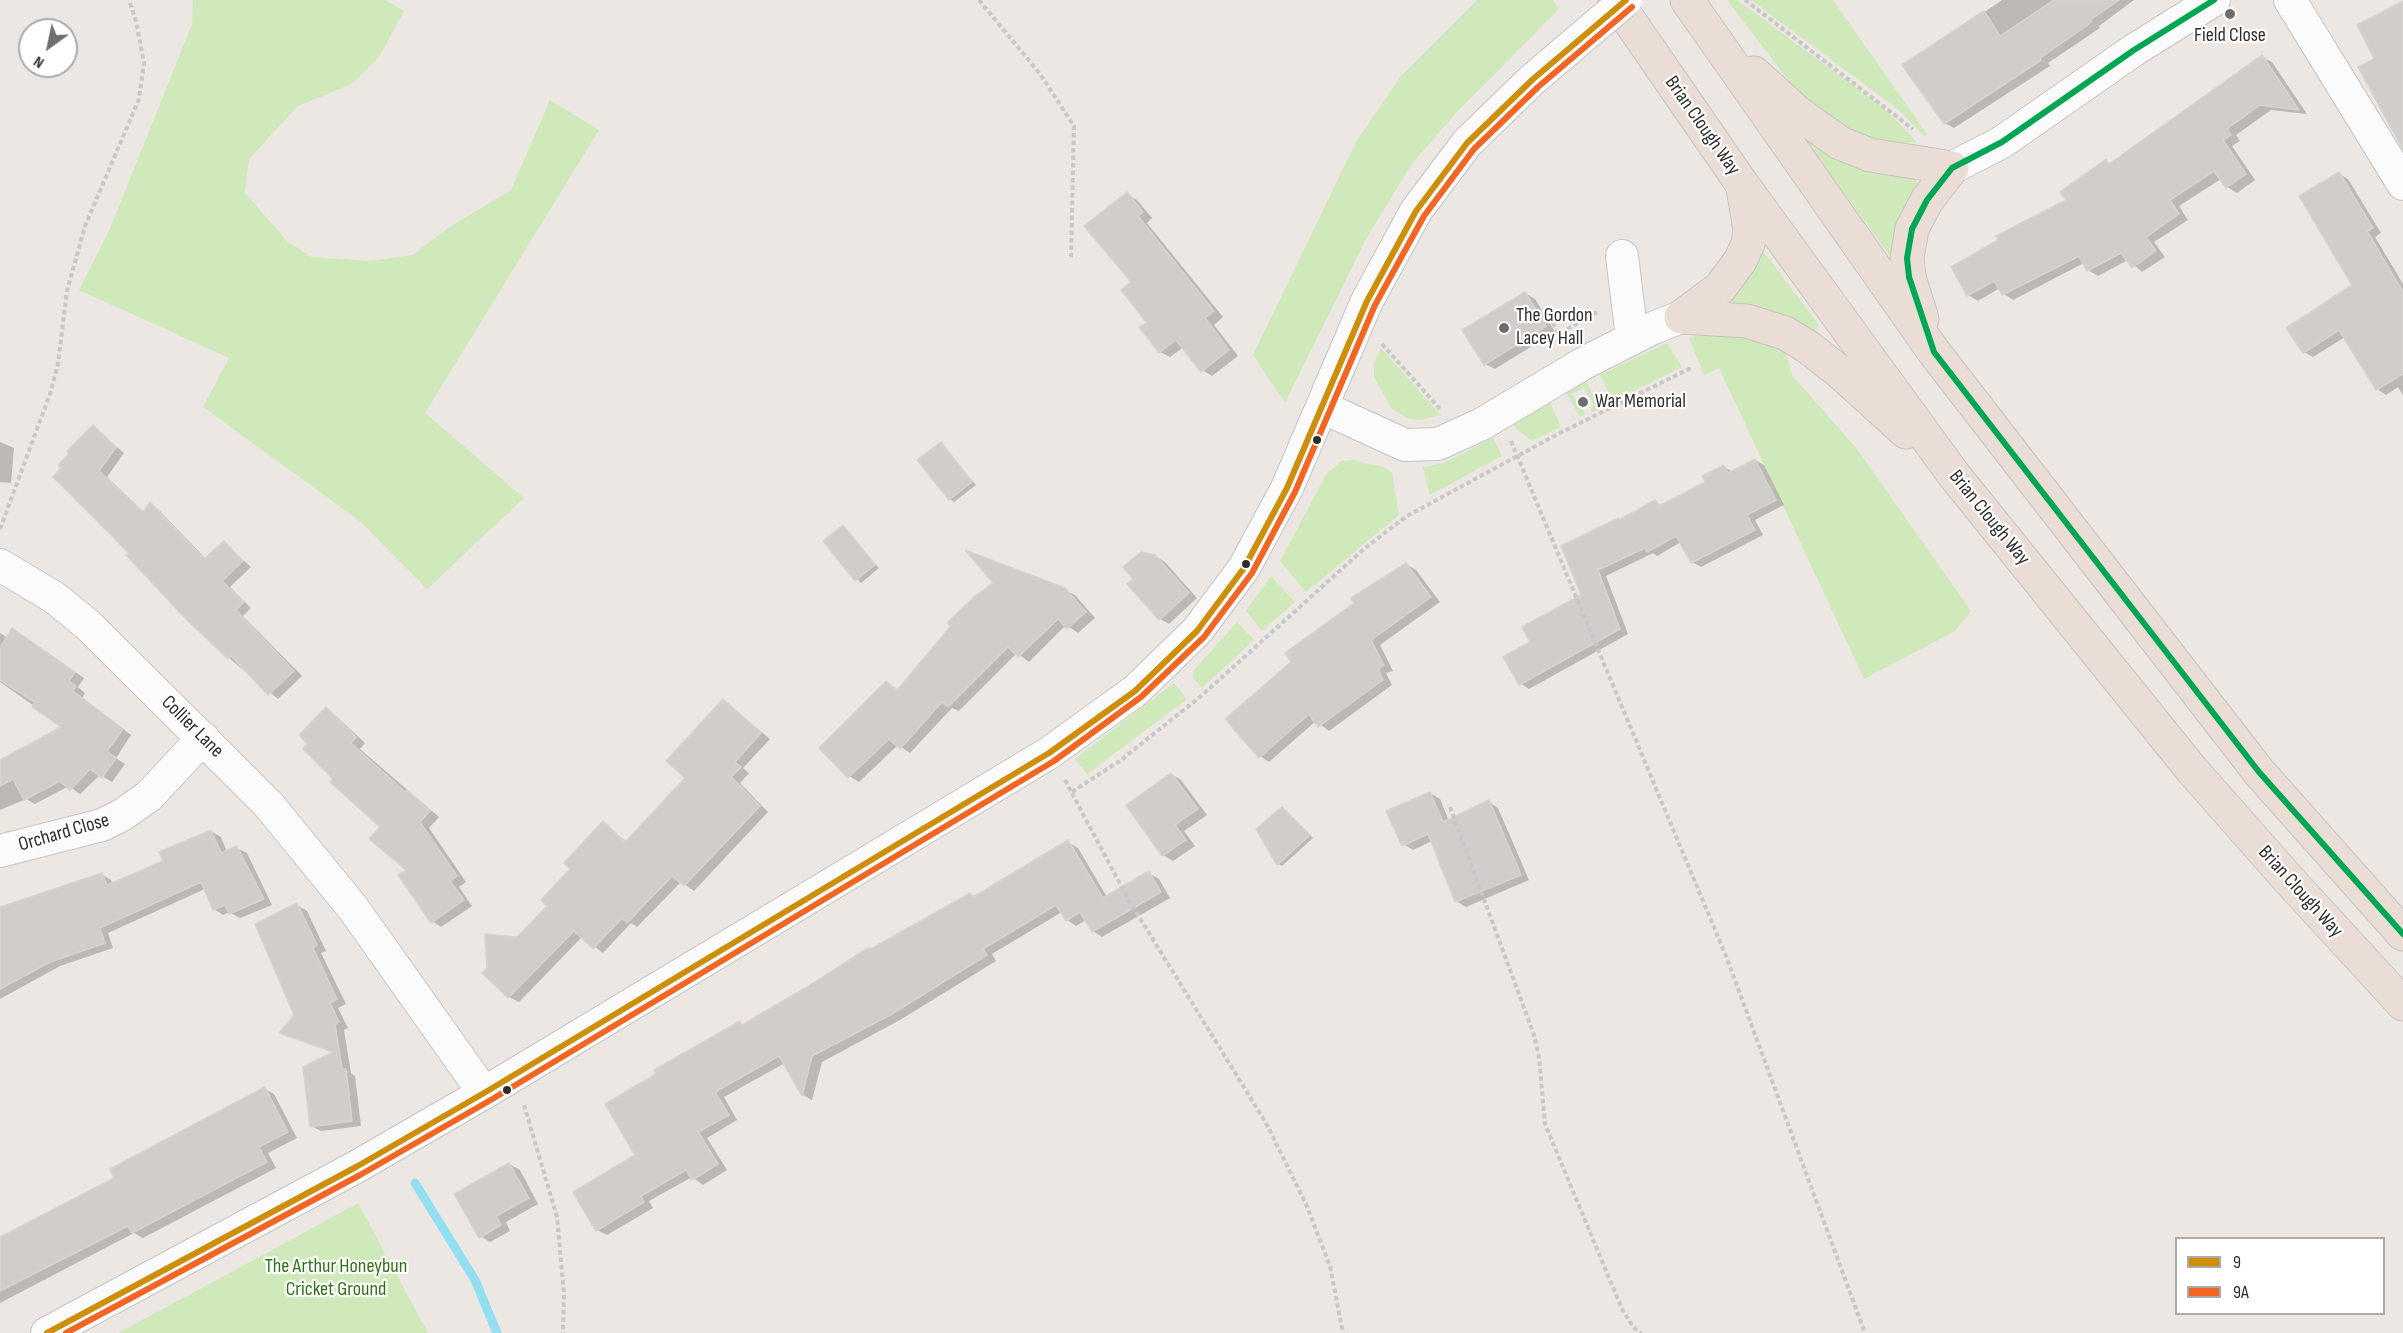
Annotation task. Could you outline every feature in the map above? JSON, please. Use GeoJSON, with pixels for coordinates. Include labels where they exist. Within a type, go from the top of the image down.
{"type":"FeatureCollection","features":[{"type":"Feature","properties":{"kind":"highway","name":"Brian Clough Way"},"geometry":{"type":"LineString","coordinates":[[1615,0],[1742,184],[1954,475],[2192,770],[2289,881],[2403,1004]]}},
{"type":"Feature","properties":{"kind":"highway"},"geometry":{"type":"LineString","coordinates":[[1687,0],[1934,352],[2259,772],[2403,934]]}},
{"type":"Feature","properties":{"kind":"highway"},"geometry":{"type":"LineString","coordinates":[[1708,31],[1798,113],[1840,143],[1870,155],[1952,168],[1927,200],[1912,229],[1907,258],[1912,294],[1934,352]]}},
{"type":"Feature","properties":{"kind":"highway"},"geometry":{"type":"LineString","coordinates":[[1681,317],[1720,288],[1732,275],[1744,252],[1750,229],[1742,184]]}},
{"type":"Feature","properties":{"kind":"highway"},"geometry":{"type":"LineString","coordinates":[[1681,317],[1747,321],[1785,333],[1808,346],[1954,475]]}},
{"type":"Feature","properties":{"kind":"street"},"geometry":{"type":"LineString","coordinates":[[47,1333],[356,1167],[484,1093],[1049,753],[1135,691],[1186,643],[1210,615],[1244,568],[1287,488],[1359,319],[1396,243],[1442,175],[1467,143],[1532,80],[1626,0]]}},
{"type":"Feature","properties":{"kind":"street"},"geometry":{"type":"LineString","coordinates":[[1952,168],[2002,142],[2134,50],[2214,0]]}},
{"type":"Feature","properties":{"kind":"street"},"geometry":{"type":"LineString","coordinates":[[2290,0],[2403,184]]}},
{"type":"Feature","properties":{"kind":"street"},"geometry":{"type":"LineString","coordinates":[[1623,256],[1629,293],[1632,338]]}},
{"type":"Feature","properties":{"kind":"street"},"geometry":{"type":"LineString","coordinates":[[1322,407],[1405,445],[1438,444],[1462,434],[1584,363],[1632,338],[1681,317]]}},
{"type":"Feature","properties":{"kind":"street","name":"Collier Lane"},"geometry":{"type":"LineString","coordinates":[[0,565],[55,598],[88,625],[268,804],[353,908],[484,1093]]}},
{"type":"Feature","properties":{"kind":"street","name":"Orchard Close"},"geometry":{"type":"LineString","coordinates":[[0,851],[102,825],[122,815],[149,796],[203,738]]}},
{"type":"Feature","properties":{"kind":"path"},"geometry":{"type":"LineString","coordinates":[[0,529],[50,394],[58,364],[67,291],[85,226],[139,99],[144,63],[139,32],[129,0]]}},
{"type":"Feature","properties":{"kind":"path"},"geometry":{"type":"LineString","coordinates":[[979,0],[1040,74],[1074,126],[1071,257]]}},
{"type":"Feature","properties":{"kind":"path"},"geometry":{"type":"LineString","coordinates":[[1745,0],[1905,121],[1952,168]]}},
{"type":"Feature","properties":{"kind":"path"},"geometry":{"type":"LineString","coordinates":[[1545,310],[1559,334],[1629,293]]}},
{"type":"Feature","properties":{"kind":"path"},"geometry":{"type":"LineString","coordinates":[[1359,319],[1462,434]]}},
{"type":"Feature","properties":{"kind":"path"},"geometry":{"type":"LineString","coordinates":[[1072,792],[1121,760],[1200,697],[1365,548],[1407,516],[1518,456],[1693,367]]}},
{"type":"Feature","properties":{"kind":"path"},"geometry":{"type":"LineString","coordinates":[[1500,412],[1726,956],[1865,1333]]}},
{"type":"Feature","properties":{"kind":"path"},"geometry":{"type":"LineString","coordinates":[[1049,753],[1128,899],[1266,1123],[1306,1204],[1330,1266],[1343,1333]]}},
{"type":"Feature","properties":{"kind":"path"},"geometry":{"type":"LineString","coordinates":[[1450,807],[1534,1035],[1539,1057],[1545,1124],[1622,1309],[1633,1327],[1641,1333]]}},
{"type":"Feature","properties":{"kind":"path"},"geometry":{"type":"LineString","coordinates":[[514,1075],[557,1217],[564,1294],[563,1333]]}},
{"type":"Feature","properties":{"kind":"green space"},"geometry":{"type":"Polygon","coordinates":[[[193,0],[385,0],[404,11],[379,57],[352,84],[298,106],[249,159],[245,193],[288,242],[312,257],[371,261],[413,255],[448,228],[511,190],[550,100],[599,130],[425,413],[524,498],[427,589],[361,522],[203,407],[229,358],[79,290],[109,231],[192,24],[193,0]]]}},
{"type":"Feature","properties":{"kind":"green space"},"geometry":{"type":"Polygon","coordinates":[[[1477,0],[1553,0],[1559,9],[1456,113],[1411,165],[1366,239],[1285,403],[1253,355],[1356,142],[1401,76],[1477,0]]]}},
{"type":"Feature","properties":{"kind":"green space"},"geometry":{"type":"Polygon","coordinates":[[[1727,0],[1737,0],[1885,109],[1917,142],[1877,144],[1825,118],[1792,85],[1727,0]]]}},
{"type":"Feature","properties":{"kind":"green space"},"geometry":{"type":"Polygon","coordinates":[[[1751,0],[1833,0],[1927,134],[1924,136],[1900,111],[1751,0]]]}},
{"type":"Feature","properties":{"kind":"green space"},"geometry":{"type":"Polygon","coordinates":[[[1802,135],[1909,173],[1920,185],[1895,263],[1802,135]]]}},
{"type":"Feature","properties":{"kind":"green space"},"geometry":{"type":"Polygon","coordinates":[[[1758,250],[1767,256],[1819,325],[1812,334],[1735,308],[1730,299],[1742,288],[1754,265],[1758,250]]]}},
{"type":"Feature","properties":{"kind":"green space"},"geometry":{"type":"Polygon","coordinates":[[[1717,331],[1783,345],[1792,375],[1857,449],[1971,611],[1955,631],[1864,679],[1719,368],[1704,375],[1689,338],[1717,331]]]}},
{"type":"Feature","properties":{"kind":"green space"},"geometry":{"type":"Polygon","coordinates":[[[1667,343],[1682,367],[1613,401],[1600,375],[1667,343]]]}},
{"type":"Feature","properties":{"kind":"green space"},"geometry":{"type":"Polygon","coordinates":[[[1381,348],[1441,415],[1421,420],[1409,419],[1392,409],[1374,377],[1374,363],[1381,348]]]}},
{"type":"Feature","properties":{"kind":"green space"},"geometry":{"type":"Polygon","coordinates":[[[1586,381],[1600,408],[1592,412],[1590,408],[1594,405],[1584,388],[1572,394],[1586,414],[1580,417],[1566,392],[1586,381]]]}},
{"type":"Feature","properties":{"kind":"green space"},"geometry":{"type":"Polygon","coordinates":[[[1550,402],[1561,427],[1531,441],[1513,425],[1550,402]]]}},
{"type":"Feature","properties":{"kind":"green space"},"geometry":{"type":"Polygon","coordinates":[[[1493,438],[1502,456],[1430,495],[1423,467],[1444,463],[1493,438]]]}},
{"type":"Feature","properties":{"kind":"green space"},"geometry":{"type":"Polygon","coordinates":[[[1352,460],[1384,467],[1392,473],[1399,515],[1306,592],[1280,561],[1326,475],[1341,461],[1352,460]]]}},
{"type":"Feature","properties":{"kind":"green space"},"geometry":{"type":"Polygon","coordinates":[[[1271,576],[1295,602],[1262,631],[1246,611],[1271,576]]]}},
{"type":"Feature","properties":{"kind":"green space"},"geometry":{"type":"Polygon","coordinates":[[[1237,622],[1254,640],[1202,688],[1193,678],[1194,670],[1237,622]]]}},
{"type":"Feature","properties":{"kind":"green space"},"geometry":{"type":"Polygon","coordinates":[[[1174,683],[1187,699],[1087,774],[1075,759],[1174,683]]]}},
{"type":"Feature","properties":{"kind":"green space","name":"The Arthur Honeybun Cricket Ground"},"geometry":{"type":"Polygon","coordinates":[[[358,1203],[428,1333],[118,1333],[276,1248],[358,1203]]]}},
{"type":"Feature","properties":{"kind":"building"},"geometry":{"type":"Polygon","coordinates":[[[2054,0],[2119,0],[2040,58],[2041,60],[1944,124],[1902,65],[1984,11],[2000,36],[2054,0]]]}},
{"type":"Feature","properties":{"kind":"building"},"geometry":{"type":"Polygon","coordinates":[[[2403,1],[2403,150],[2358,67],[2374,59],[2357,25],[2403,1]]]}},
{"type":"Feature","properties":{"kind":"building"},"geometry":{"type":"Polygon","coordinates":[[[2262,55],[2299,110],[2260,105],[2227,129],[2231,135],[2223,140],[2246,174],[2226,188],[2214,171],[2170,200],[2179,214],[2146,237],[2156,251],[2132,268],[2121,253],[2087,271],[2079,256],[2002,295],[1994,281],[1967,296],[1951,267],[1998,240],[1996,236],[2066,200],[2060,192],[2106,159],[2109,164],[2262,55]]]}},
{"type":"Feature","properties":{"kind":"building"},"geometry":{"type":"Polygon","coordinates":[[[2339,172],[2373,228],[2367,231],[2403,292],[2403,374],[2376,390],[2339,330],[2303,353],[2286,328],[2352,285],[2299,196],[2339,172]]]}},
{"type":"Feature","properties":{"kind":"building"},"geometry":{"type":"Polygon","coordinates":[[[1127,192],[1143,212],[1138,216],[1214,311],[1205,318],[1229,350],[1201,372],[1176,340],[1159,353],[1139,327],[1147,323],[1121,290],[1131,282],[1084,226],[1127,192]]]}},
{"type":"Feature","properties":{"kind":"building","name":"The Gordon Lacey Hall"},"geometry":{"type":"Polygon","coordinates":[[[1525,292],[1546,326],[1484,365],[1462,330],[1525,292]]]}},
{"type":"Feature","properties":{"kind":"building"},"geometry":{"type":"Polygon","coordinates":[[[93,425],[116,447],[99,471],[143,512],[150,502],[204,559],[224,541],[243,561],[222,581],[244,602],[236,610],[294,671],[268,695],[231,656],[228,659],[187,620],[126,555],[129,553],[53,477],[61,468],[58,465],[69,454],[67,451],[93,425]]]}},
{"type":"Feature","properties":{"kind":"building"},"geometry":{"type":"Polygon","coordinates":[[[941,442],[972,482],[949,500],[917,460],[941,442]]]}},
{"type":"Feature","properties":{"kind":"building"},"geometry":{"type":"Polygon","coordinates":[[[1755,459],[1776,500],[1747,515],[1755,530],[1691,563],[1676,536],[1647,552],[1645,548],[1598,570],[1620,629],[1519,685],[1503,657],[1530,642],[1522,627],[1581,595],[1561,546],[1618,518],[1619,520],[1655,500],[1659,506],[1705,482],[1702,476],[1724,465],[1728,473],[1755,459]]]}},
{"type":"Feature","properties":{"kind":"building"},"geometry":{"type":"Polygon","coordinates":[[[843,525],[875,565],[855,581],[823,541],[843,525]]]}},
{"type":"Feature","properties":{"kind":"building"},"geometry":{"type":"Polygon","coordinates":[[[965,550],[1065,588],[1086,612],[1067,629],[1058,619],[1018,657],[1008,647],[948,707],[942,702],[900,749],[889,739],[848,778],[819,748],[886,681],[897,690],[951,626],[947,623],[974,597],[993,583],[965,550]]]}},
{"type":"Feature","properties":{"kind":"building"},"geometry":{"type":"Polygon","coordinates":[[[1141,552],[1155,555],[1189,593],[1159,620],[1127,584],[1133,579],[1123,567],[1141,552]]]}},
{"type":"Feature","properties":{"kind":"building"},"geometry":{"type":"Polygon","coordinates":[[[1406,563],[1431,597],[1371,640],[1384,665],[1378,668],[1383,680],[1318,727],[1309,714],[1259,758],[1225,719],[1291,662],[1285,653],[1354,603],[1351,598],[1406,563]]]}},
{"type":"Feature","properties":{"kind":"building"},"geometry":{"type":"Polygon","coordinates":[[[12,628],[75,672],[69,681],[76,686],[73,691],[123,729],[107,751],[116,758],[102,778],[90,769],[70,790],[60,781],[24,800],[13,779],[0,786],[0,760],[61,727],[32,707],[35,702],[0,680],[0,648],[12,628]]]}},
{"type":"Feature","properties":{"kind":"building"},"geometry":{"type":"Polygon","coordinates":[[[723,699],[761,733],[735,762],[741,767],[731,777],[760,806],[684,886],[672,876],[627,923],[622,918],[593,949],[574,931],[508,998],[482,973],[487,968],[485,934],[517,937],[547,906],[541,900],[570,869],[564,863],[603,821],[625,842],[685,778],[666,761],[723,699]]]}},
{"type":"Feature","properties":{"kind":"building"},"geometry":{"type":"Polygon","coordinates":[[[326,707],[356,737],[351,743],[405,792],[407,790],[430,811],[420,822],[457,876],[450,881],[464,900],[431,923],[398,875],[406,870],[369,839],[380,827],[330,782],[333,779],[303,749],[307,744],[299,735],[326,707]]]}},
{"type":"Feature","properties":{"kind":"building"},"geometry":{"type":"Polygon","coordinates":[[[1171,773],[1198,809],[1175,825],[1186,840],[1162,856],[1126,805],[1171,773]]]}},
{"type":"Feature","properties":{"kind":"building"},"geometry":{"type":"Polygon","coordinates":[[[1430,792],[1443,822],[1489,800],[1521,875],[1455,902],[1428,834],[1402,846],[1386,811],[1430,792]]]}},
{"type":"Feature","properties":{"kind":"building"},"geometry":{"type":"Polygon","coordinates":[[[1282,807],[1310,835],[1277,865],[1256,829],[1282,807]]]}},
{"type":"Feature","properties":{"kind":"building"},"geometry":{"type":"Polygon","coordinates":[[[211,830],[221,853],[237,846],[264,899],[229,914],[225,905],[213,910],[201,882],[100,928],[105,943],[50,962],[0,989],[0,907],[102,873],[107,885],[163,861],[159,852],[211,830]]]}},
{"type":"Feature","properties":{"kind":"building"},"geometry":{"type":"Polygon","coordinates":[[[1068,840],[1103,898],[1149,871],[1161,892],[1092,932],[1080,912],[1066,921],[1056,905],[983,949],[987,955],[890,1015],[812,1056],[802,1096],[779,1056],[715,1092],[729,1115],[698,1132],[718,1164],[692,1180],[686,1170],[641,1196],[644,1202],[596,1231],[573,1192],[635,1155],[605,1104],[656,1074],[654,1070],[740,1021],[742,1025],[868,948],[869,950],[970,893],[973,897],[1068,840]]]}},
{"type":"Feature","properties":{"kind":"building"},"geometry":{"type":"Polygon","coordinates":[[[297,903],[317,945],[313,948],[337,999],[330,1003],[339,1022],[335,1025],[342,1069],[346,1069],[352,1121],[310,1127],[303,1067],[333,1052],[279,1033],[294,1015],[255,924],[297,903]]]}},
{"type":"Feature","properties":{"kind":"building"},"geometry":{"type":"Polygon","coordinates":[[[265,1087],[288,1132],[259,1147],[267,1162],[132,1233],[128,1226],[0,1291],[0,1237],[114,1178],[110,1169],[265,1087]]]}},
{"type":"Feature","properties":{"kind":"building"},"geometry":{"type":"Polygon","coordinates":[[[509,1163],[529,1198],[496,1216],[501,1225],[479,1238],[454,1194],[509,1163]]]}},
{"type":"Feature","properties":{"kind":"waterway"},"geometry":{"type":"LineString","coordinates":[[415,1183],[475,1280],[497,1333]]}},
{"type":"Feature","properties":{"kind":"transit line","name":"9"},"geometry":{"type":"LineString","coordinates":[[47,1333],[356,1167],[484,1093],[1049,753],[1135,691],[1197,631],[1244,568],[1287,488],[1367,301],[1416,211],[1467,143],[1532,80],[1626,0]]}},
{"type":"Feature","properties":{"kind":"transit line"},"geometry":{"type":"LineString","coordinates":[[2214,0],[2134,50],[2002,142],[1952,168],[1927,200],[1912,229],[1907,258],[1909,277],[1934,352],[2259,772],[2403,934]]}},
{"type":"Feature","properties":{"kind":"transit line","name":"9A"},"geometry":{"type":"LineString","coordinates":[[66,1333],[360,1175],[489,1101],[1054,761],[1141,697],[1204,637],[1252,573],[1295,492],[1375,305],[1424,216],[1474,149],[1538,87],[1632,7]]}},
{"type":"Feature","properties":{"kind":"place","name":"Field Close"},"geometry":{"type":"Point","coordinates":[2230,14]}},
{"type":"Feature","properties":{"kind":"place","name":"The Gordon Lacey Hall"},"geometry":{"type":"Point","coordinates":[1504,328]}},
{"type":"Feature","properties":{"kind":"place","name":"War Memorial"},"geometry":{"type":"Point","coordinates":[1583,402]}}]}
